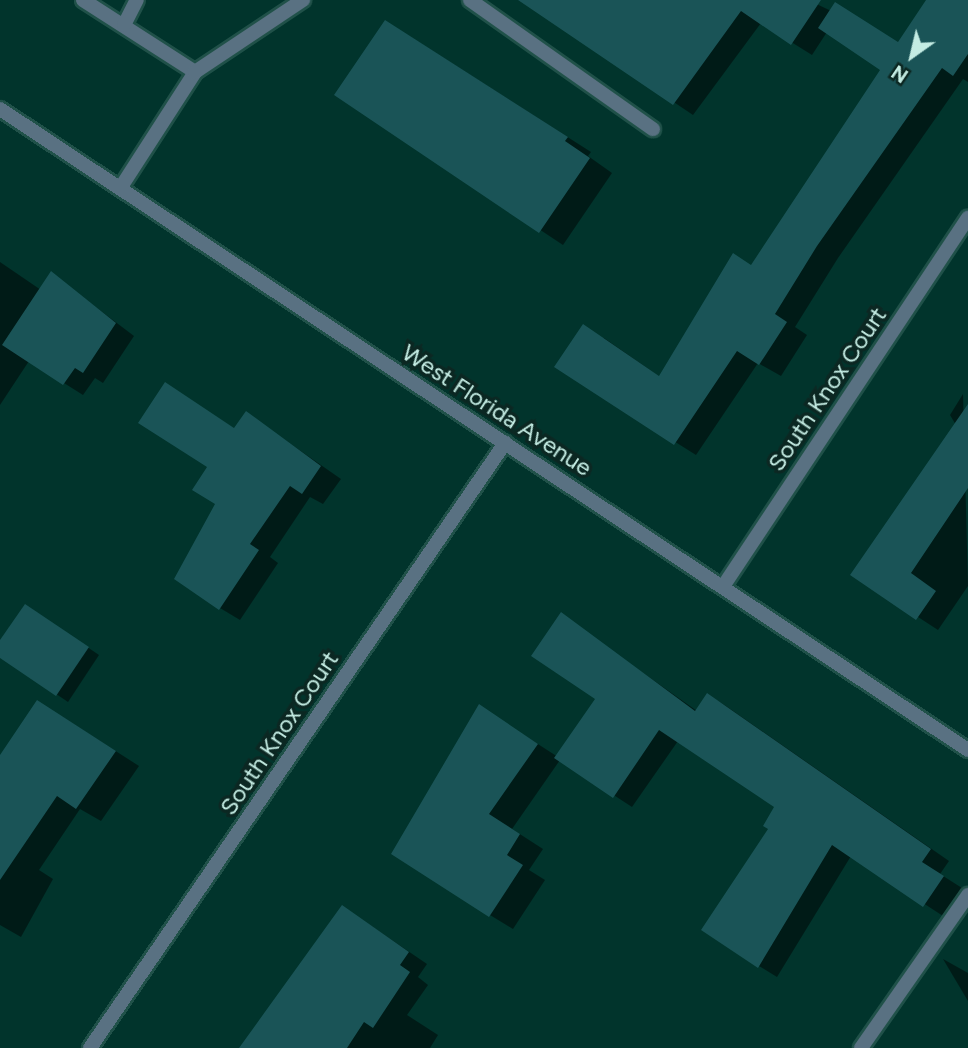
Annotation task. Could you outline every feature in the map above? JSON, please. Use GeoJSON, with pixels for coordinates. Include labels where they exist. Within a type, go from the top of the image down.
{"type":"FeatureCollection","features":[{"type":"Feature","properties":{"kind":"street"},"geometry":{"type":"LineString","coordinates":[[83,0],[195,72]]}},
{"type":"Feature","properties":{"kind":"street"},"geometry":{"type":"LineString","coordinates":[[124,25],[137,0]]}},
{"type":"Feature","properties":{"kind":"street"},"geometry":{"type":"LineString","coordinates":[[121,187],[195,72],[303,0]]}},
{"type":"Feature","properties":{"kind":"street"},"geometry":{"type":"LineString","coordinates":[[470,0],[653,129]]}},
{"type":"Feature","properties":{"kind":"street","name":"West Florida Avenue"},"geometry":{"type":"LineString","coordinates":[[0,109],[724,585],[968,750]]}},
{"type":"Feature","properties":{"kind":"street","name":"South Knox Court"},"geometry":{"type":"LineString","coordinates":[[724,585],[968,218]]}},
{"type":"Feature","properties":{"kind":"street","name":"South Knox Court"},"geometry":{"type":"LineString","coordinates":[[90,1048],[505,443]]}},
{"type":"Feature","properties":{"kind":"street"},"geometry":{"type":"LineString","coordinates":[[861,1048],[968,895]]}},
{"type":"Feature","properties":{"kind":"building"},"geometry":{"type":"Polygon","coordinates":[[[518,0],[821,0],[791,45],[741,11],[673,105],[518,0]]]}},
{"type":"Feature","properties":{"kind":"building"},"geometry":{"type":"Polygon","coordinates":[[[926,0],[968,0],[968,54],[953,76],[942,68],[817,246],[775,314],[787,322],[759,365],[737,351],[674,445],[554,367],[583,324],[659,376],[733,253],[751,265],[880,70],[818,28],[835,2],[898,42],[926,0]]]}},
{"type":"Feature","properties":{"kind":"building"},"geometry":{"type":"Polygon","coordinates":[[[385,20],[568,137],[565,141],[590,158],[539,233],[334,95],[385,20]]]}},
{"type":"Feature","properties":{"kind":"building"},"geometry":{"type":"Polygon","coordinates":[[[51,271],[116,323],[83,373],[75,368],[63,385],[2,345],[51,271]]]}},
{"type":"Feature","properties":{"kind":"building"},"geometry":{"type":"Polygon","coordinates":[[[165,382],[234,428],[246,411],[321,466],[302,494],[290,486],[250,544],[259,550],[219,610],[174,579],[215,504],[192,490],[207,467],[138,423],[165,382]]]}},
{"type":"Feature","properties":{"kind":"building"},"geometry":{"type":"Polygon","coordinates":[[[968,404],[968,488],[911,573],[936,591],[916,620],[850,575],[968,404]]]}},
{"type":"Feature","properties":{"kind":"building"},"geometry":{"type":"Polygon","coordinates":[[[25,604],[89,647],[56,696],[0,658],[0,640],[25,604]]]}},
{"type":"Feature","properties":{"kind":"building"},"geometry":{"type":"Polygon","coordinates":[[[561,612],[695,711],[707,693],[931,849],[922,862],[944,876],[923,907],[832,845],[758,968],[701,930],[768,829],[763,826],[774,807],[659,730],[613,798],[554,758],[595,699],[531,656],[561,612]]]}},
{"type":"Feature","properties":{"kind":"building"},"geometry":{"type":"Polygon","coordinates":[[[37,700],[116,751],[76,809],[57,796],[0,880],[0,755],[37,700]]]}},
{"type":"Feature","properties":{"kind":"building"},"geometry":{"type":"Polygon","coordinates":[[[479,704],[538,744],[489,814],[520,834],[507,855],[523,865],[489,917],[391,854],[479,704]]]}},
{"type":"Feature","properties":{"kind":"building"},"geometry":{"type":"Polygon","coordinates":[[[342,905],[409,952],[400,965],[410,972],[373,1028],[364,1022],[347,1048],[239,1048],[342,905]]]}}]}
